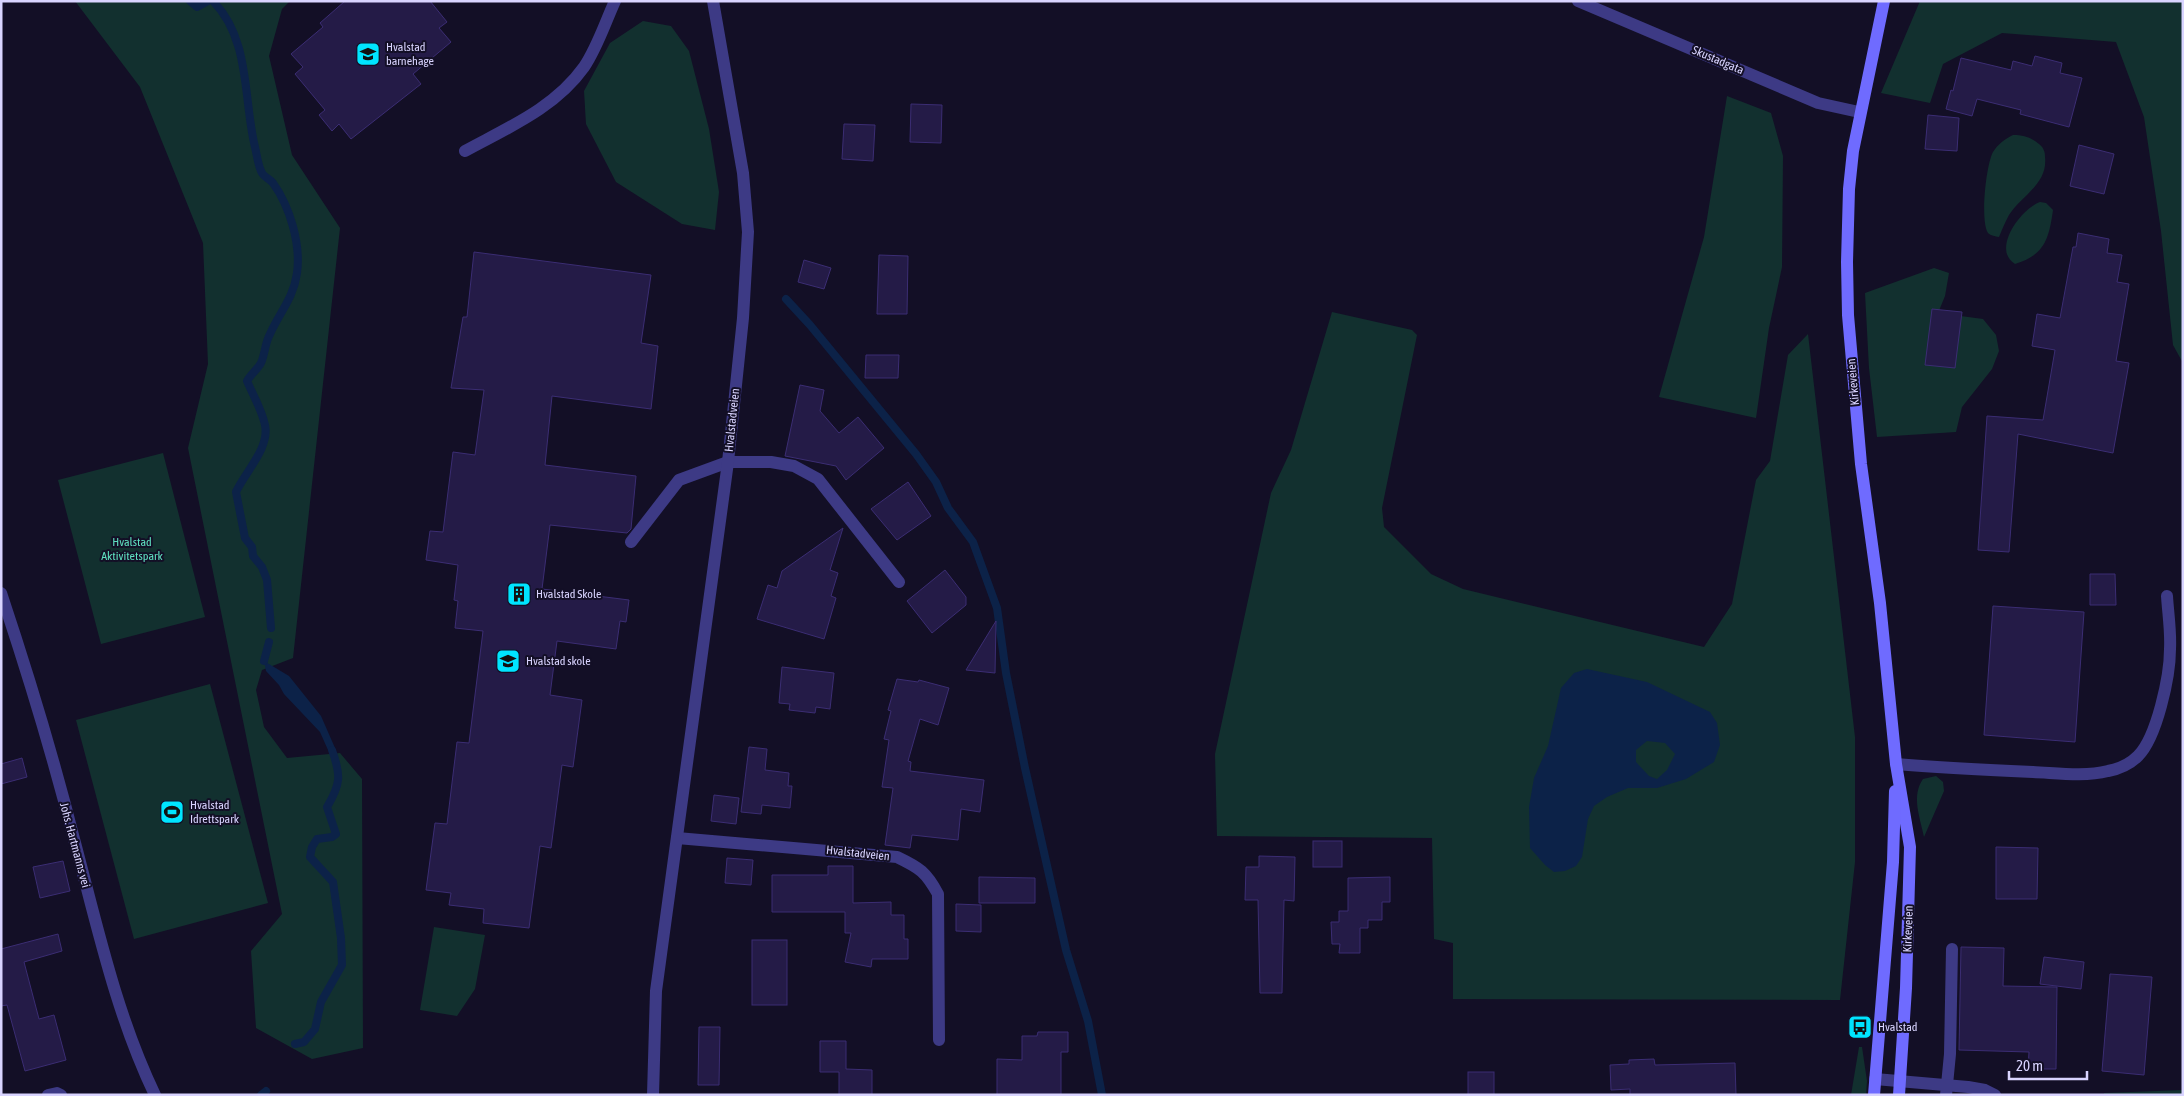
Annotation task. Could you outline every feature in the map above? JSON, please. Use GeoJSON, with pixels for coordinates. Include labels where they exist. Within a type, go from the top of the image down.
{"type":"FeatureCollection","features":[{"type":"Feature","properties":{"kind":"main road","name":"Kirkeveien"},"geometry":{"type":"LineString","coordinates":[[1884,1],[1860,112],[1849,189],[1848,315],[1860,454],[1880,603],[1896,764],[1910,847],[1906,988],[1900,1089]]}},
{"type":"Feature","properties":{"kind":"main road","name":"Kirkeveien"},"geometry":{"type":"LineString","coordinates":[[1874,1095],[1892,862],[1896,764]]}},
{"type":"Feature","properties":{"kind":"street"},"geometry":{"type":"LineString","coordinates":[[465,151],[532,115],[570,85],[585,65],[616,1]]}},
{"type":"Feature","properties":{"kind":"street","name":"Hvalstadveien"},"geometry":{"type":"LineString","coordinates":[[653,1095],[656,991],[728,462],[743,318],[748,232],[743,173],[712,1]]}},
{"type":"Feature","properties":{"kind":"street","name":"Skustadgata"},"geometry":{"type":"LineString","coordinates":[[1578,1],[1818,103],[1860,112]]}},
{"type":"Feature","properties":{"kind":"street"},"geometry":{"type":"LineString","coordinates":[[631,542],[679,480],[728,462],[771,462],[794,466],[818,479],[899,582]]}},
{"type":"Feature","properties":{"kind":"street","name":"Johs. Hartmanns vei"},"geometry":{"type":"LineString","coordinates":[[1,593],[38,705],[104,955],[138,1059],[155,1095]]}},
{"type":"Feature","properties":{"kind":"street"},"geometry":{"type":"LineString","coordinates":[[1896,764],[1955,769],[2080,774],[2108,772],[2125,766],[2137,758],[2146,747],[2153,732],[2167,680],[2170,649],[2167,596]]}},
{"type":"Feature","properties":{"kind":"street","name":"Hvalstadveien"},"geometry":{"type":"LineString","coordinates":[[677,838],[897,857],[914,865],[928,876],[938,894],[939,1040]]}},
{"type":"Feature","properties":{"kind":"street"},"geometry":{"type":"LineString","coordinates":[[1946,1090],[1950,1054],[1952,949]]}},
{"type":"Feature","properties":{"kind":"street"},"geometry":{"type":"LineString","coordinates":[[1875,1080],[1900,1089],[1985,1090],[1995,1095]]}},
{"type":"Feature","properties":{"kind":"street"},"geometry":{"type":"LineString","coordinates":[[48,1095],[57,1093],[61,1095]]}},
{"type":"Feature","properties":{"kind":"green space"},"geometry":{"type":"Polygon","coordinates":[[[75,1],[290,1],[282,9],[269,56],[292,155],[340,228],[293,658],[262,670],[256,690],[264,727],[287,758],[340,753],[362,779],[363,1048],[312,1059],[256,1028],[251,951],[282,914],[188,448],[208,364],[203,243],[140,87],[75,1]]]}},
{"type":"Feature","properties":{"kind":"green space"},"geometry":{"type":"Polygon","coordinates":[[[1920,1],[2183,1],[2183,363],[2173,345],[2161,231],[2144,117],[2116,42],[2002,33],[1943,64],[1930,103],[1881,93],[1920,1]]]}},
{"type":"Feature","properties":{"kind":"green space"},"geometry":{"type":"Polygon","coordinates":[[[643,21],[671,26],[689,51],[709,129],[719,192],[715,230],[682,224],[616,182],[586,124],[584,91],[610,43],[643,21]]]}},
{"type":"Feature","properties":{"kind":"green space"},"geometry":{"type":"Polygon","coordinates":[[[1727,96],[1771,113],[1783,156],[1782,267],[1769,328],[1756,418],[1659,397],[1704,237],[1727,96]]]}},
{"type":"Feature","properties":{"kind":"green space"},"geometry":{"type":"Polygon","coordinates":[[[2013,135],[2027,137],[2040,145],[2045,153],[2045,166],[2042,175],[2033,189],[2009,215],[1999,237],[1993,236],[1988,233],[1984,217],[1988,168],[1993,152],[2002,142],[2013,135]]]}},
{"type":"Feature","properties":{"kind":"green space"},"geometry":{"type":"Polygon","coordinates":[[[2040,202],[2046,203],[2053,210],[2047,237],[2044,244],[2033,256],[2015,264],[2008,257],[2006,249],[2011,230],[2032,206],[2040,202]]]}},
{"type":"Feature","properties":{"kind":"green space"},"geometry":{"type":"Polygon","coordinates":[[[1934,268],[1949,273],[1945,296],[1938,313],[1983,319],[1996,335],[1999,351],[1992,369],[1962,407],[1956,432],[1877,437],[1869,368],[1865,293],[1934,268]]]}},
{"type":"Feature","properties":{"kind":"green space"},"geometry":{"type":"Polygon","coordinates":[[[1332,312],[1412,330],[1417,335],[1382,508],[1384,527],[1431,574],[1463,589],[1704,647],[1732,604],[1756,480],[1770,461],[1788,355],[1808,334],[1855,737],[1855,862],[1840,1000],[1453,999],[1453,943],[1434,939],[1432,838],[1217,836],[1215,754],[1271,493],[1291,450],[1332,312]]]}},
{"type":"Feature","properties":{"kind":"green space","name":"Hvalstad Aktivitetspark"},"geometry":{"type":"Polygon","coordinates":[[[163,453],[205,617],[101,644],[58,480],[163,453]]]}},
{"type":"Feature","properties":{"kind":"green space","name":"Hvalstad Idrettspark"},"geometry":{"type":"Polygon","coordinates":[[[210,684],[268,903],[134,939],[76,720],[210,684]]]}},
{"type":"Feature","properties":{"kind":"green space"},"geometry":{"type":"Polygon","coordinates":[[[1936,776],[1943,782],[1944,791],[1924,837],[1917,807],[1919,786],[1923,779],[1936,776]]]}},
{"type":"Feature","properties":{"kind":"green space"},"geometry":{"type":"Polygon","coordinates":[[[434,927],[485,935],[475,989],[457,1016],[420,1010],[434,927]]]}},
{"type":"Feature","properties":{"kind":"green space"},"geometry":{"type":"Polygon","coordinates":[[[1859,1047],[1862,1047],[1867,1081],[1866,1095],[1851,1095],[1859,1047]]]}},
{"type":"Feature","properties":{"kind":"green space"},"geometry":{"type":"Polygon","coordinates":[[[2183,1090],[2183,1095],[2104,1095],[2104,1093],[2183,1090]]]}},
{"type":"Feature","properties":{"kind":"water"},"geometry":{"type":"Polygon","coordinates":[[[264,661],[289,676],[321,716],[335,748],[328,750],[320,732],[284,694],[279,685],[266,671],[264,661]]]}},
{"type":"Feature","properties":{"kind":"water"},"geometry":{"type":"Polygon","coordinates":[[[1587,669],[1647,682],[1710,712],[1717,723],[1720,745],[1714,762],[1686,779],[1657,788],[1628,788],[1607,797],[1594,806],[1588,819],[1582,857],[1576,866],[1565,871],[1554,872],[1530,848],[1529,807],[1534,778],[1548,746],[1561,688],[1574,673],[1587,669]],[[1647,741],[1636,750],[1636,762],[1649,776],[1657,779],[1667,770],[1675,754],[1665,743],[1647,741]]]}},
{"type":"Feature","properties":{"kind":"building","name":"Hvalstad barnehage"},"geometry":{"type":"Polygon","coordinates":[[[345,1],[430,1],[447,22],[439,28],[451,42],[413,74],[421,84],[351,139],[339,124],[332,131],[319,115],[325,110],[295,74],[303,67],[291,54],[323,27],[320,23],[345,1]]]}},
{"type":"Feature","properties":{"kind":"building"},"geometry":{"type":"Polygon","coordinates":[[[2035,56],[2062,63],[2060,73],[2082,78],[2069,127],[2020,114],[2021,110],[1977,99],[1972,116],[1946,109],[1951,90],[1953,91],[1961,58],[2011,70],[2013,61],[2032,66],[2035,56]]]}},
{"type":"Feature","properties":{"kind":"building"},"geometry":{"type":"Polygon","coordinates":[[[911,104],[942,105],[941,143],[910,142],[911,104]]]}},
{"type":"Feature","properties":{"kind":"building"},"geometry":{"type":"Polygon","coordinates":[[[1928,115],[1959,118],[1957,151],[1925,149],[1928,115]]]}},
{"type":"Feature","properties":{"kind":"building"},"geometry":{"type":"Polygon","coordinates":[[[844,124],[875,125],[873,161],[842,159],[844,124]]]}},
{"type":"Feature","properties":{"kind":"building"},"geometry":{"type":"Polygon","coordinates":[[[2079,145],[2114,154],[2104,194],[2070,186],[2079,145]]]}},
{"type":"Feature","properties":{"kind":"building"},"geometry":{"type":"Polygon","coordinates":[[[2078,233],[2109,239],[2107,253],[2122,255],[2117,282],[2129,284],[2116,361],[2129,363],[2113,453],[2018,434],[2009,552],[1978,550],[1987,416],[2043,420],[2055,350],[2032,346],[2037,314],[2060,318],[2073,247],[2076,247],[2078,233]]]}},
{"type":"Feature","properties":{"kind":"building","name":"Hvalstad Skole"},"geometry":{"type":"Polygon","coordinates":[[[474,252],[651,275],[641,343],[658,346],[651,409],[552,396],[545,465],[636,476],[631,529],[627,533],[550,525],[542,589],[629,600],[626,622],[620,621],[616,649],[557,641],[550,695],[582,700],[573,767],[562,765],[551,848],[540,846],[529,928],[483,923],[484,909],[449,905],[451,893],[426,890],[435,823],[447,824],[457,742],[469,743],[483,631],[455,628],[458,601],[454,600],[458,565],[426,560],[430,531],[443,532],[453,452],[475,455],[484,390],[451,388],[463,317],[467,317],[474,252]]]}},
{"type":"Feature","properties":{"kind":"building"},"geometry":{"type":"Polygon","coordinates":[[[879,255],[908,256],[907,314],[877,314],[879,255]]]}},
{"type":"Feature","properties":{"kind":"building"},"geometry":{"type":"Polygon","coordinates":[[[804,260],[831,268],[824,289],[798,282],[804,260]]]}},
{"type":"Feature","properties":{"kind":"building"},"geometry":{"type":"Polygon","coordinates":[[[1932,309],[1962,312],[1955,368],[1925,365],[1932,309]]]}},
{"type":"Feature","properties":{"kind":"building"},"geometry":{"type":"Polygon","coordinates":[[[866,355],[899,355],[898,378],[865,378],[866,355]]]}},
{"type":"Feature","properties":{"kind":"building"},"geometry":{"type":"Polygon","coordinates":[[[800,385],[824,390],[820,411],[839,433],[858,417],[884,448],[846,480],[836,466],[785,456],[800,385]]]}},
{"type":"Feature","properties":{"kind":"building"},"geometry":{"type":"Polygon","coordinates":[[[908,482],[931,516],[897,540],[871,509],[908,482]]]}},
{"type":"Feature","properties":{"kind":"building"},"geometry":{"type":"Polygon","coordinates":[[[843,528],[830,570],[838,573],[831,596],[836,598],[824,639],[757,619],[768,585],[777,588],[782,571],[843,528]]]}},
{"type":"Feature","properties":{"kind":"building"},"geometry":{"type":"Polygon","coordinates":[[[945,570],[966,597],[966,605],[932,633],[907,601],[945,570]]]}},
{"type":"Feature","properties":{"kind":"building"},"geometry":{"type":"Polygon","coordinates":[[[2090,574],[2115,574],[2116,605],[2090,605],[2090,574]]]}},
{"type":"Feature","properties":{"kind":"building"},"geometry":{"type":"Polygon","coordinates":[[[1993,606],[2084,612],[2075,742],[1984,735],[1993,606]]]}},
{"type":"Feature","properties":{"kind":"building"},"geometry":{"type":"Polygon","coordinates":[[[996,621],[995,673],[966,670],[996,621]]]}},
{"type":"Feature","properties":{"kind":"building"},"geometry":{"type":"Polygon","coordinates":[[[782,667],[834,673],[830,709],[816,707],[815,713],[789,710],[790,704],[779,703],[782,667]]]}},
{"type":"Feature","properties":{"kind":"building"},"geometry":{"type":"Polygon","coordinates":[[[897,679],[918,682],[919,680],[949,688],[938,725],[920,719],[908,761],[911,762],[910,771],[984,780],[980,812],[961,809],[958,840],[912,835],[910,848],[885,845],[893,788],[882,787],[889,740],[884,739],[891,711],[888,710],[897,679]]]}},
{"type":"Feature","properties":{"kind":"building"},"geometry":{"type":"Polygon","coordinates":[[[749,747],[767,749],[765,770],[789,773],[788,786],[792,786],[790,808],[762,805],[761,814],[741,812],[749,747]]]}},
{"type":"Feature","properties":{"kind":"building"},"geometry":{"type":"Polygon","coordinates":[[[22,758],[27,777],[1,784],[1,764],[22,758]]]}},
{"type":"Feature","properties":{"kind":"building"},"geometry":{"type":"Polygon","coordinates":[[[714,795],[739,798],[736,824],[711,821],[714,795]]]}},
{"type":"Feature","properties":{"kind":"building"},"geometry":{"type":"Polygon","coordinates":[[[1313,841],[1342,841],[1342,867],[1313,867],[1313,841]]]}},
{"type":"Feature","properties":{"kind":"building"},"geometry":{"type":"Polygon","coordinates":[[[1996,847],[2038,848],[2037,899],[1996,899],[1996,847]]]}},
{"type":"Feature","properties":{"kind":"building"},"geometry":{"type":"Polygon","coordinates":[[[1259,856],[1295,857],[1294,901],[1284,900],[1282,993],[1260,993],[1258,900],[1245,900],[1246,867],[1259,867],[1259,856]]]}},
{"type":"Feature","properties":{"kind":"building"},"geometry":{"type":"Polygon","coordinates":[[[727,858],[753,860],[751,885],[725,883],[727,858]]]}},
{"type":"Feature","properties":{"kind":"building"},"geometry":{"type":"Polygon","coordinates":[[[63,861],[70,891],[40,898],[33,867],[63,861]]]}},
{"type":"Feature","properties":{"kind":"building"},"geometry":{"type":"Polygon","coordinates":[[[828,866],[853,866],[853,903],[891,902],[891,915],[904,915],[904,939],[908,939],[908,959],[872,959],[871,967],[845,962],[851,933],[845,933],[845,912],[772,912],[772,875],[828,875],[828,866]]]}},
{"type":"Feature","properties":{"kind":"building"},"geometry":{"type":"Polygon","coordinates":[[[979,877],[1035,878],[1035,903],[979,903],[979,877]]]}},
{"type":"Feature","properties":{"kind":"building"},"geometry":{"type":"Polygon","coordinates":[[[1390,877],[1390,902],[1382,902],[1382,920],[1368,920],[1368,928],[1360,928],[1360,953],[1339,953],[1340,944],[1332,944],[1331,922],[1339,922],[1339,911],[1348,911],[1348,878],[1390,877]]]}},
{"type":"Feature","properties":{"kind":"building"},"geometry":{"type":"Polygon","coordinates":[[[956,904],[981,905],[981,932],[956,931],[956,904]]]}},
{"type":"Feature","properties":{"kind":"building"},"geometry":{"type":"Polygon","coordinates":[[[58,934],[62,951],[24,962],[39,1019],[54,1015],[66,1060],[25,1071],[7,1005],[1,1006],[1,949],[58,934]]]}},
{"type":"Feature","properties":{"kind":"building"},"geometry":{"type":"Polygon","coordinates":[[[752,940],[787,940],[787,1005],[752,1005],[752,940]]]}},
{"type":"Feature","properties":{"kind":"building"},"geometry":{"type":"Polygon","coordinates":[[[1961,947],[2004,948],[2003,986],[2057,987],[2056,1069],[2028,1069],[2029,1052],[1959,1050],[1961,947]]]}},
{"type":"Feature","properties":{"kind":"building"},"geometry":{"type":"Polygon","coordinates":[[[2044,957],[2084,962],[2081,989],[2040,984],[2044,957]]]}},
{"type":"Feature","properties":{"kind":"building"},"geometry":{"type":"Polygon","coordinates":[[[2110,974],[2152,977],[2144,1075],[2102,1071],[2110,974]]]}},
{"type":"Feature","properties":{"kind":"building"},"geometry":{"type":"Polygon","coordinates":[[[699,1027],[720,1027],[719,1085],[698,1085],[699,1027]]]}},
{"type":"Feature","properties":{"kind":"building"},"geometry":{"type":"Polygon","coordinates":[[[1038,1032],[1068,1032],[1068,1052],[1061,1052],[1061,1095],[997,1095],[997,1059],[1022,1060],[1022,1036],[1037,1036],[1038,1032]]]}},
{"type":"Feature","properties":{"kind":"building"},"geometry":{"type":"Polygon","coordinates":[[[820,1041],[846,1041],[846,1069],[872,1070],[872,1095],[839,1095],[839,1072],[820,1072],[820,1041]]]}},
{"type":"Feature","properties":{"kind":"building"},"geometry":{"type":"Polygon","coordinates":[[[1654,1059],[1655,1065],[1735,1063],[1736,1095],[1630,1095],[1630,1089],[1611,1090],[1610,1065],[1629,1064],[1629,1060],[1654,1059]]]}},
{"type":"Feature","properties":{"kind":"building"},"geometry":{"type":"Polygon","coordinates":[[[1468,1072],[1494,1072],[1494,1095],[1468,1095],[1468,1072]]]}},
{"type":"Feature","properties":{"kind":"waterway"},"geometry":{"type":"LineString","coordinates":[[190,1],[197,7],[208,1]]}},
{"type":"Feature","properties":{"kind":"waterway"},"geometry":{"type":"LineString","coordinates":[[213,1],[225,17],[234,34],[240,52],[251,129],[260,167],[263,174],[273,183],[279,193],[289,214],[296,238],[298,262],[293,290],[268,337],[261,363],[247,381],[262,414],[266,434],[256,460],[236,492],[245,538],[252,547],[253,556],[262,567],[267,580],[271,628]]}},
{"type":"Feature","properties":{"kind":"waterway"},"geometry":{"type":"LineString","coordinates":[[786,299],[810,325],[916,454],[936,482],[948,508],[973,542],[997,608],[1006,673],[1025,768],[1066,950],[1088,1021],[1102,1095]]}},
{"type":"Feature","properties":{"kind":"waterway"},"geometry":{"type":"LineString","coordinates":[[264,661],[269,642]]}},
{"type":"Feature","properties":{"kind":"waterway"},"geometry":{"type":"LineString","coordinates":[[295,1044],[304,1042],[315,1029],[321,1002],[342,965],[341,938],[333,882],[310,857],[312,847],[317,839],[332,837],[336,834],[327,807],[335,792],[338,779],[337,766],[332,750]]}},
{"type":"Feature","properties":{"kind":"waterway"},"geometry":{"type":"LineString","coordinates":[[261,1095],[266,1091]]}},
{"type":"Feature","properties":{"kind":"place","name":"Hvalstad barnehage"},"geometry":{"type":"Point","coordinates":[368,54]}},
{"type":"Feature","properties":{"kind":"place","name":"Hvalstad Skole"},"geometry":{"type":"Point","coordinates":[519,594]}},
{"type":"Feature","properties":{"kind":"place","name":"Hvalstad skole"},"geometry":{"type":"Point","coordinates":[508,661]}},
{"type":"Feature","properties":{"kind":"place","name":"Hvalstad Idrettspark"},"geometry":{"type":"Point","coordinates":[172,812]}},
{"type":"Feature","properties":{"kind":"place","name":"Hvalstad"},"geometry":{"type":"Point","coordinates":[1860,1027]}}]}
